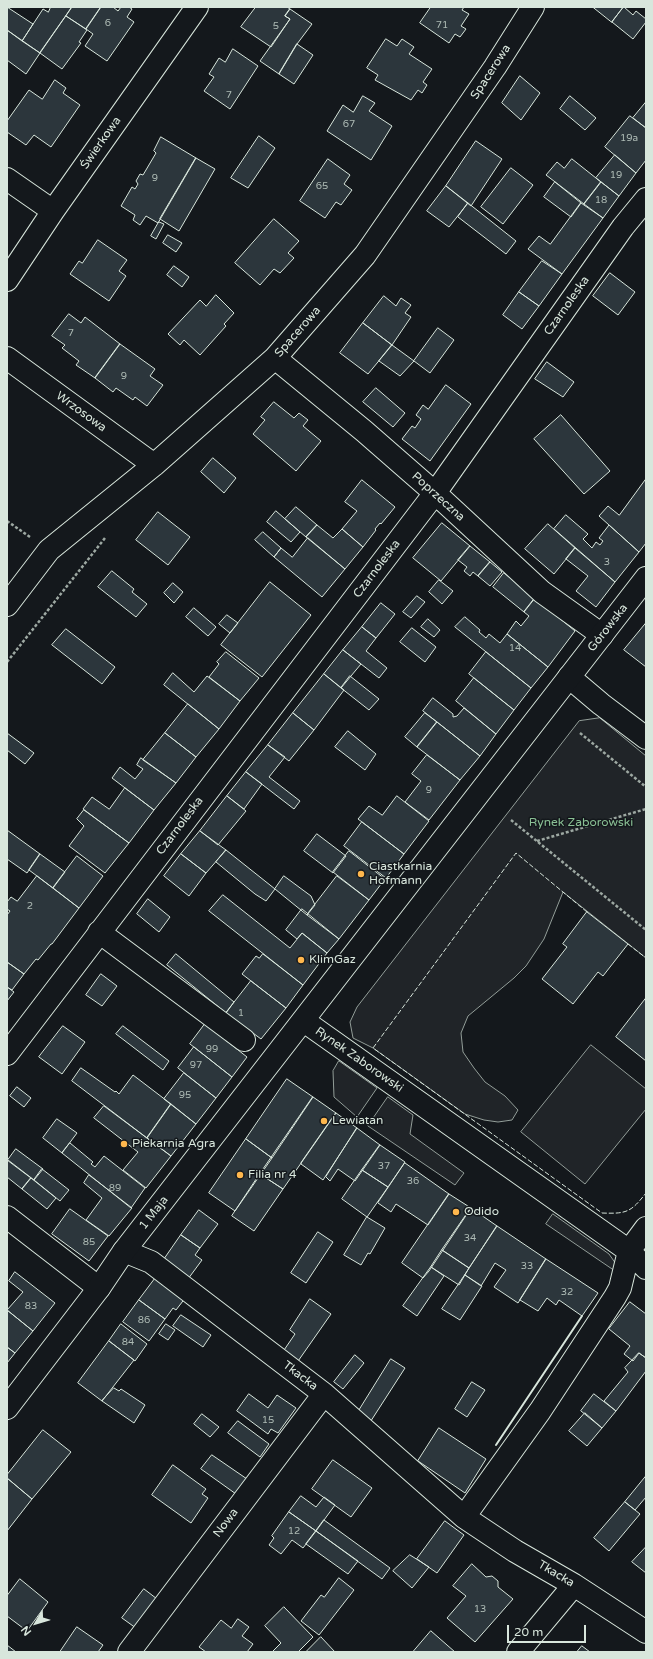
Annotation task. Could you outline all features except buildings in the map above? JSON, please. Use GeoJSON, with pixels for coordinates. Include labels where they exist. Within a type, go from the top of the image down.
{"type":"FeatureCollection","features":[{"type":"Feature","properties":{"kind":"street","name":"Spacerowa"},"geometry":{"type":"LineString","coordinates":[[7,605],[49,550],[154,465],[276,358],[365,255],[495,67],[532,7]]}},
{"type":"Feature","properties":{"kind":"street","name":"Świerkowa"},"geometry":{"type":"LineString","coordinates":[[7,280],[191,9]]}},
{"type":"Feature","properties":{"kind":"street"},"geometry":{"type":"LineString","coordinates":[[7,179],[53,211]]}},
{"type":"Feature","properties":{"kind":"street","name":"Czarnoleska"},"geometry":{"type":"LineString","coordinates":[[7,1054],[435,493],[623,227],[646,200]]}},
{"type":"Feature","properties":{"kind":"street","name":"Wrzosowa"},"geometry":{"type":"LineString","coordinates":[[7,358],[154,465]]}},
{"type":"Feature","properties":{"kind":"street","name":"Poprzeczna"},"geometry":{"type":"LineString","coordinates":[[276,358],[364,431],[435,493],[542,592],[602,635]]}},
{"type":"Feature","properties":{"kind":"street","name":"Górowska"},"geometry":{"type":"LineString","coordinates":[[569,677],[646,578]]}},
{"type":"Feature","properties":{"kind":"street"},"geometry":{"type":"LineString","coordinates":[[569,677],[601,704],[646,738]]}},
{"type":"Feature","properties":{"kind":"street","name":"Rynek Zaborowski"},"geometry":{"type":"LineString","coordinates":[[569,677],[304,1021],[629,1251],[646,1268]]}},
{"type":"Feature","properties":{"kind":"street"},"geometry":{"type":"LineString","coordinates":[[100,932],[244,1040]]}},
{"type":"Feature","properties":{"kind":"street","name":"1 Maja"},"geometry":{"type":"LineString","coordinates":[[7,1408],[99,1288],[124,1252],[304,1021]]}},
{"type":"Feature","properties":{"kind":"street"},"geometry":{"type":"LineString","coordinates":[[7,1217],[99,1288]]}},
{"type":"Feature","properties":{"kind":"street"},"geometry":{"type":"LineString","coordinates":[[464,1517],[540,1411],[615,1297],[620,1288],[629,1251],[646,1228]]}},
{"type":"Feature","properties":{"kind":"street","name":"Tkacka"},"geometry":{"type":"LineString","coordinates":[[124,1252],[151,1262],[324,1394],[464,1517],[515,1551],[574,1585],[646,1632]]}},
{"type":"Feature","properties":{"kind":"street","name":"Nowa"},"geometry":{"type":"LineString","coordinates":[[129,1652],[324,1394]]}},
{"type":"Feature","properties":{"kind":"street"},"geometry":{"type":"LineString","coordinates":[[518,1652],[574,1585]]}},
{"type":"Feature","properties":{"kind":"path"},"geometry":{"type":"LineString","coordinates":[[7,662],[111,533]]}},
{"type":"Feature","properties":{"kind":"path"},"geometry":{"type":"LineString","coordinates":[[580,733],[646,787]]}},
{"type":"Feature","properties":{"kind":"path"},"geometry":{"type":"LineString","coordinates":[[537,841],[646,809]]}},
{"type":"Feature","properties":{"kind":"path"},"geometry":{"type":"LineString","coordinates":[[511,820],[646,930]]}},
{"type":"Feature","properties":{"kind":"green space","name":"Rynek Zaborowski"},"geometry":{"type":"Polygon","coordinates":[[[600,718],[646,756],[646,958],[563,892],[544,939],[526,966],[514,978],[468,1016],[461,1033],[463,1052],[474,1068],[485,1082],[505,1096],[518,1110],[512,1120],[498,1122],[484,1120],[465,1114],[373,1048],[353,1038],[350,1022],[357,1007],[579,721],[600,718]]]}},
{"type":"Feature","properties":{"kind":"green space"},"geometry":{"type":"Polygon","coordinates":[[[591,1045],[646,1089],[646,1109],[585,1184],[521,1132],[591,1045]]]}},
{"type":"Feature","properties":{"kind":"green space"},"geometry":{"type":"Polygon","coordinates":[[[339,1061],[377,1088],[357,1117],[334,1097],[333,1071],[339,1061]]]}},
{"type":"Feature","properties":{"kind":"green space"},"geometry":{"type":"Polygon","coordinates":[[[388,1097],[413,1115],[410,1134],[464,1173],[455,1185],[368,1126],[388,1097]]]}},
{"type":"Feature","properties":{"kind":"green space"},"geometry":{"type":"Polygon","coordinates":[[[553,1214],[609,1254],[616,1264],[615,1271],[546,1224],[553,1214]]]}},
{"type":"Feature","properties":{"kind":"fence"},"geometry":{"type":"LineString","coordinates":[[587,912],[516,853],[373,1048],[602,1213],[617,1213],[628,1210],[632,1208],[646,1193]]}},
{"type":"Feature","properties":{"kind":"fence"},"geometry":{"type":"LineString","coordinates":[[628,944],[646,958]]}},
{"type":"Feature","properties":{"kind":"wall"},"geometry":{"type":"LineString","coordinates":[[496,1445],[582,1316]]}},
{"type":"Feature","properties":{"kind":"place","name":"Ciastkarnia Hofmann"},"geometry":{"type":"Point","coordinates":[361,874]}},
{"type":"Feature","properties":{"kind":"place","name":"KlimGaz"},"geometry":{"type":"Point","coordinates":[301,960]}},
{"type":"Feature","properties":{"kind":"place","name":"Lewiatan"},"geometry":{"type":"Point","coordinates":[324,1121]}},
{"type":"Feature","properties":{"kind":"place","name":"Piekarnia Agra"},"geometry":{"type":"Point","coordinates":[124,1144]}},
{"type":"Feature","properties":{"kind":"place","name":"Filia nr 4"},"geometry":{"type":"Point","coordinates":[240,1175]}},
{"type":"Feature","properties":{"kind":"place","name":"Odido"},"geometry":{"type":"Point","coordinates":[456,1212]}}]}
